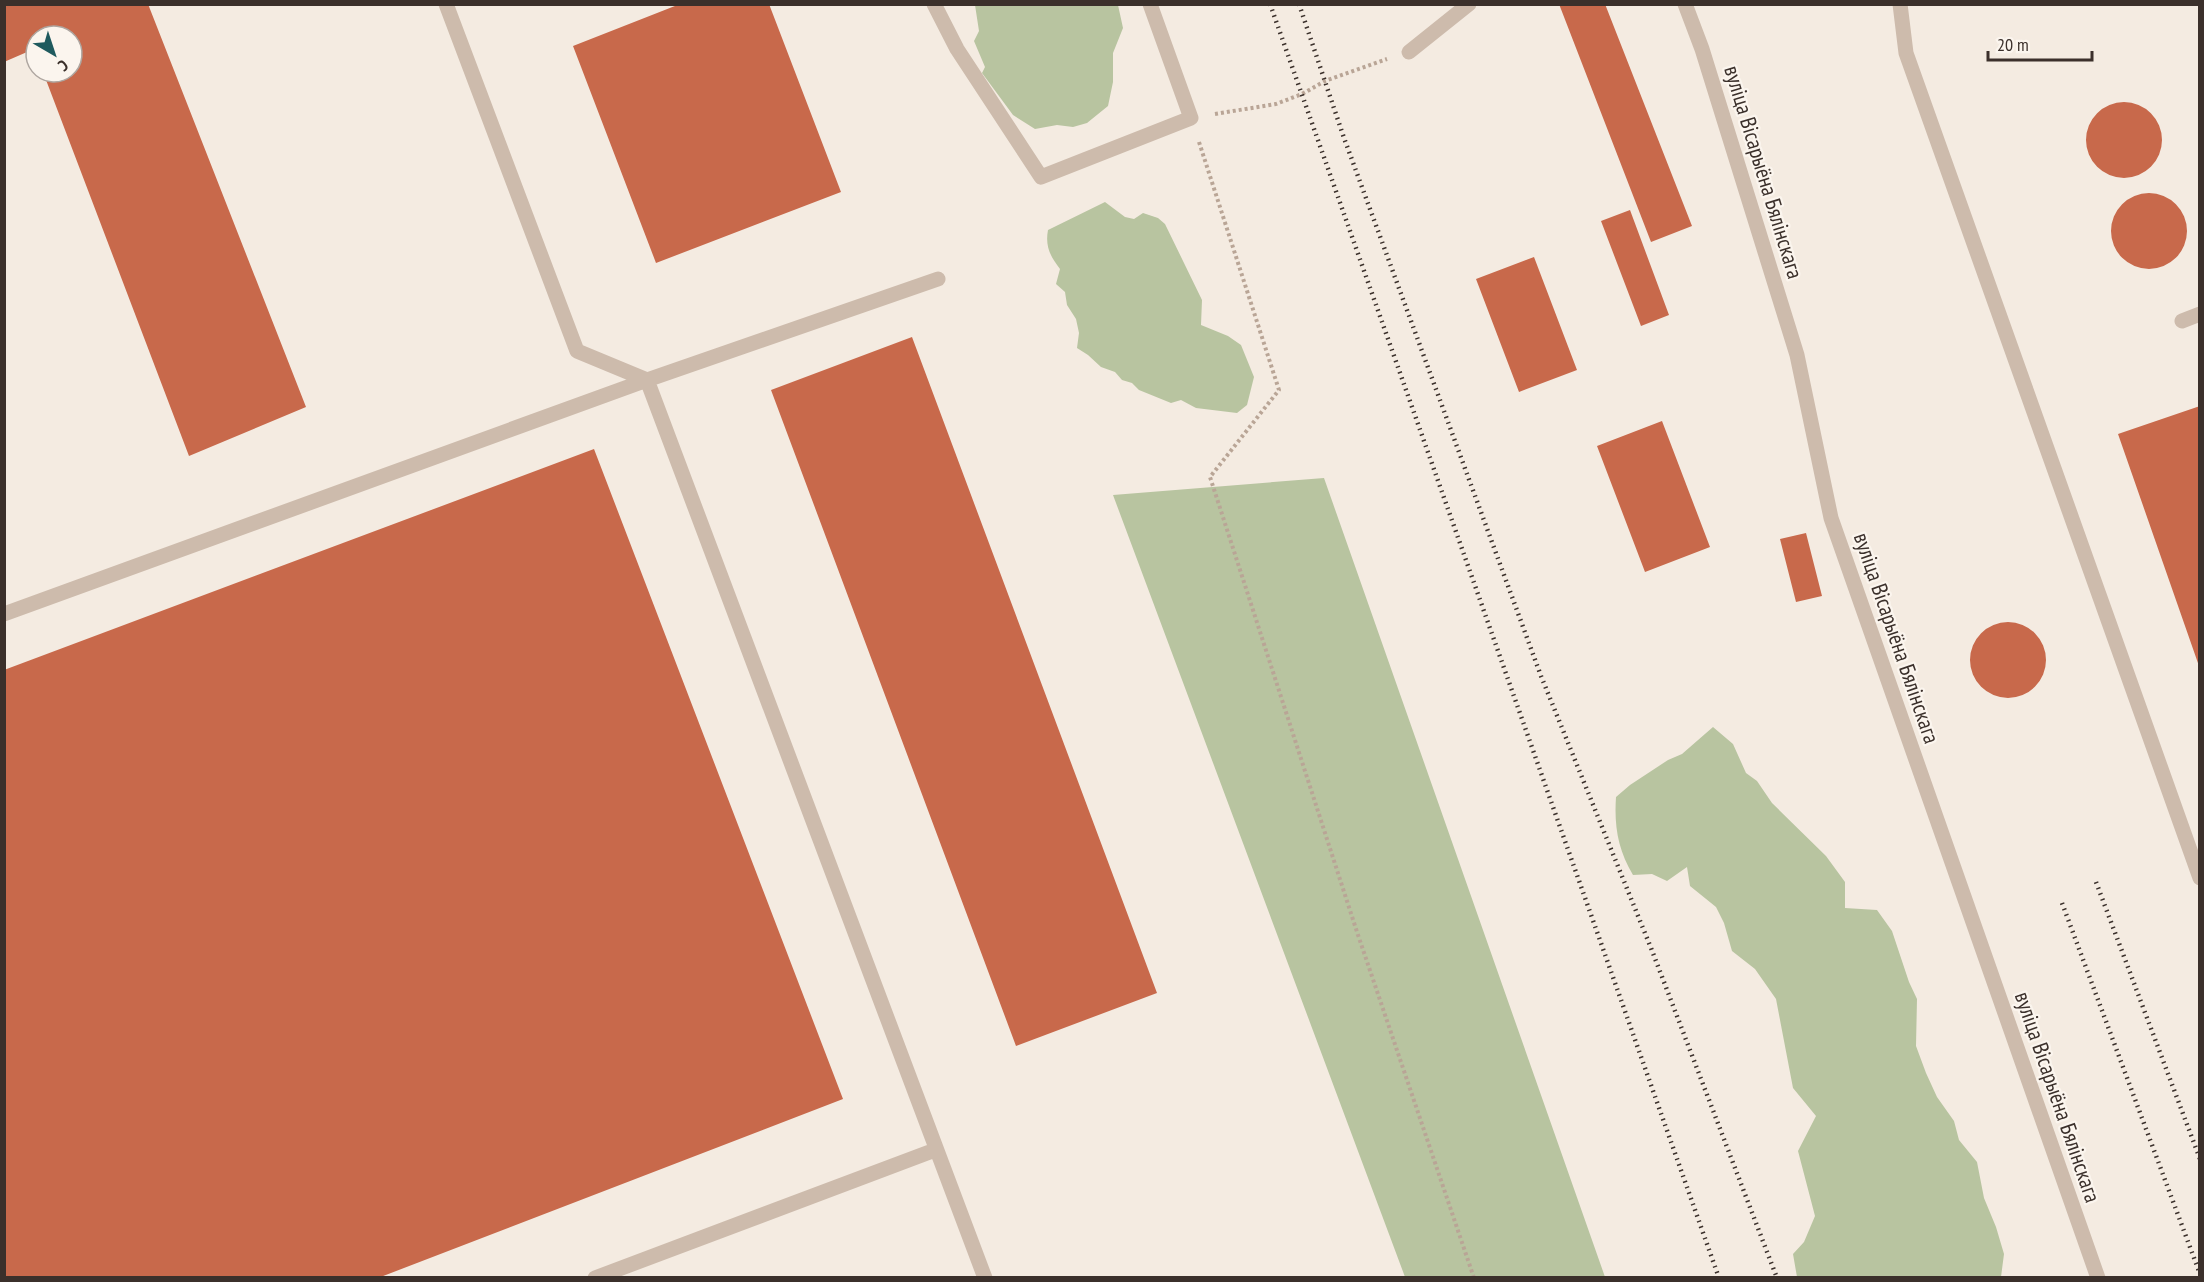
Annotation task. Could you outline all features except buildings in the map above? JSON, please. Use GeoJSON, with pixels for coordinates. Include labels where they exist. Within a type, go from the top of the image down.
{"type":"FeatureCollection","features":[{"type":"Feature","properties":{"kind":"street"},"geometry":{"type":"LineString","coordinates":[[446,4],[577,351],[647,380],[985,1278]]}},
{"type":"Feature","properties":{"kind":"street"},"geometry":{"type":"LineString","coordinates":[[934,4],[957,49],[1041,177],[1191,118],[1150,4]]}},
{"type":"Feature","properties":{"kind":"street"},"geometry":{"type":"LineString","coordinates":[[1409,52],[1469,4]]}},
{"type":"Feature","properties":{"kind":"street","name":"вуліца Вісарыёна Бялінскага"},"geometry":{"type":"LineString","coordinates":[[1685,4],[1702,49],[1797,355],[1831,518],[2098,1278]]}},
{"type":"Feature","properties":{"kind":"street"},"geometry":{"type":"LineString","coordinates":[[1900,4],[1906,53],[2199,878]]}},
{"type":"Feature","properties":{"kind":"street"},"geometry":{"type":"LineString","coordinates":[[4,614],[647,380],[938,279]]}},
{"type":"Feature","properties":{"kind":"street"},"geometry":{"type":"LineString","coordinates":[[2182,321],[2199,314]]}},
{"type":"Feature","properties":{"kind":"street"},"geometry":{"type":"LineString","coordinates":[[595,1278],[935,1150]]}},
{"type":"Feature","properties":{"kind":"path"},"geometry":{"type":"LineString","coordinates":[[1409,52],[1325,81],[1302,94],[1276,104],[1191,118],[1279,390],[1210,477],[1357,932],[1474,1278]]}},
{"type":"Feature","properties":{"kind":"green space"},"geometry":{"type":"Polygon","coordinates":[[[975,5],[1118,5],[1123,28],[1113,53],[1113,82],[1108,106],[1087,123],[1073,127],[1057,125],[1035,129],[1013,115],[982,73],[985,67],[974,41],[979,31],[975,5]]]}},
{"type":"Feature","properties":{"kind":"green space"},"geometry":{"type":"Polygon","coordinates":[[[1105,202],[1125,217],[1134,219],[1143,213],[1158,218],[1165,224],[1202,300],[1201,325],[1228,336],[1241,345],[1254,377],[1247,405],[1237,413],[1196,408],[1181,400],[1171,403],[1139,390],[1132,383],[1122,380],[1115,372],[1101,367],[1077,348],[1079,333],[1076,319],[1067,305],[1065,292],[1056,284],[1060,269],[1049,251],[1048,230],[1105,202]]]}},
{"type":"Feature","properties":{"kind":"green space"},"geometry":{"type":"Polygon","coordinates":[[[1324,478],[1605,1277],[1405,1277],[1113,495],[1324,478]]]}},
{"type":"Feature","properties":{"kind":"green space"},"geometry":{"type":"Polygon","coordinates":[[[1713,727],[1733,744],[1746,773],[1757,781],[1772,803],[1826,856],[1845,882],[1845,908],[1877,910],[1892,931],[1917,999],[1916,1046],[1937,1097],[1954,1121],[1959,1140],[1977,1162],[1984,1198],[2004,1254],[2001,1277],[1797,1277],[1793,1254],[1804,1242],[1815,1216],[1798,1151],[1816,1116],[1793,1088],[1776,999],[1755,969],[1732,951],[1724,923],[1716,907],[1690,886],[1687,867],[1667,881],[1652,874],[1633,875],[1624,856],[1617,828],[1616,797],[1668,760],[1682,754],[1713,727]]]}},
{"type":"Feature","properties":{"kind":"railway"},"geometry":{"type":"LineString","coordinates":[[1270,4],[1719,1278]]}},
{"type":"Feature","properties":{"kind":"railway"},"geometry":{"type":"LineString","coordinates":[[1299,4],[1344,138],[1541,676],[1651,948],[1777,1278]]}},
{"type":"Feature","properties":{"kind":"railway"},"geometry":{"type":"LineString","coordinates":[[2096,882],[2200,1159]]}},
{"type":"Feature","properties":{"kind":"railway"},"geometry":{"type":"LineString","coordinates":[[2062,903],[2200,1274]]}}]}
